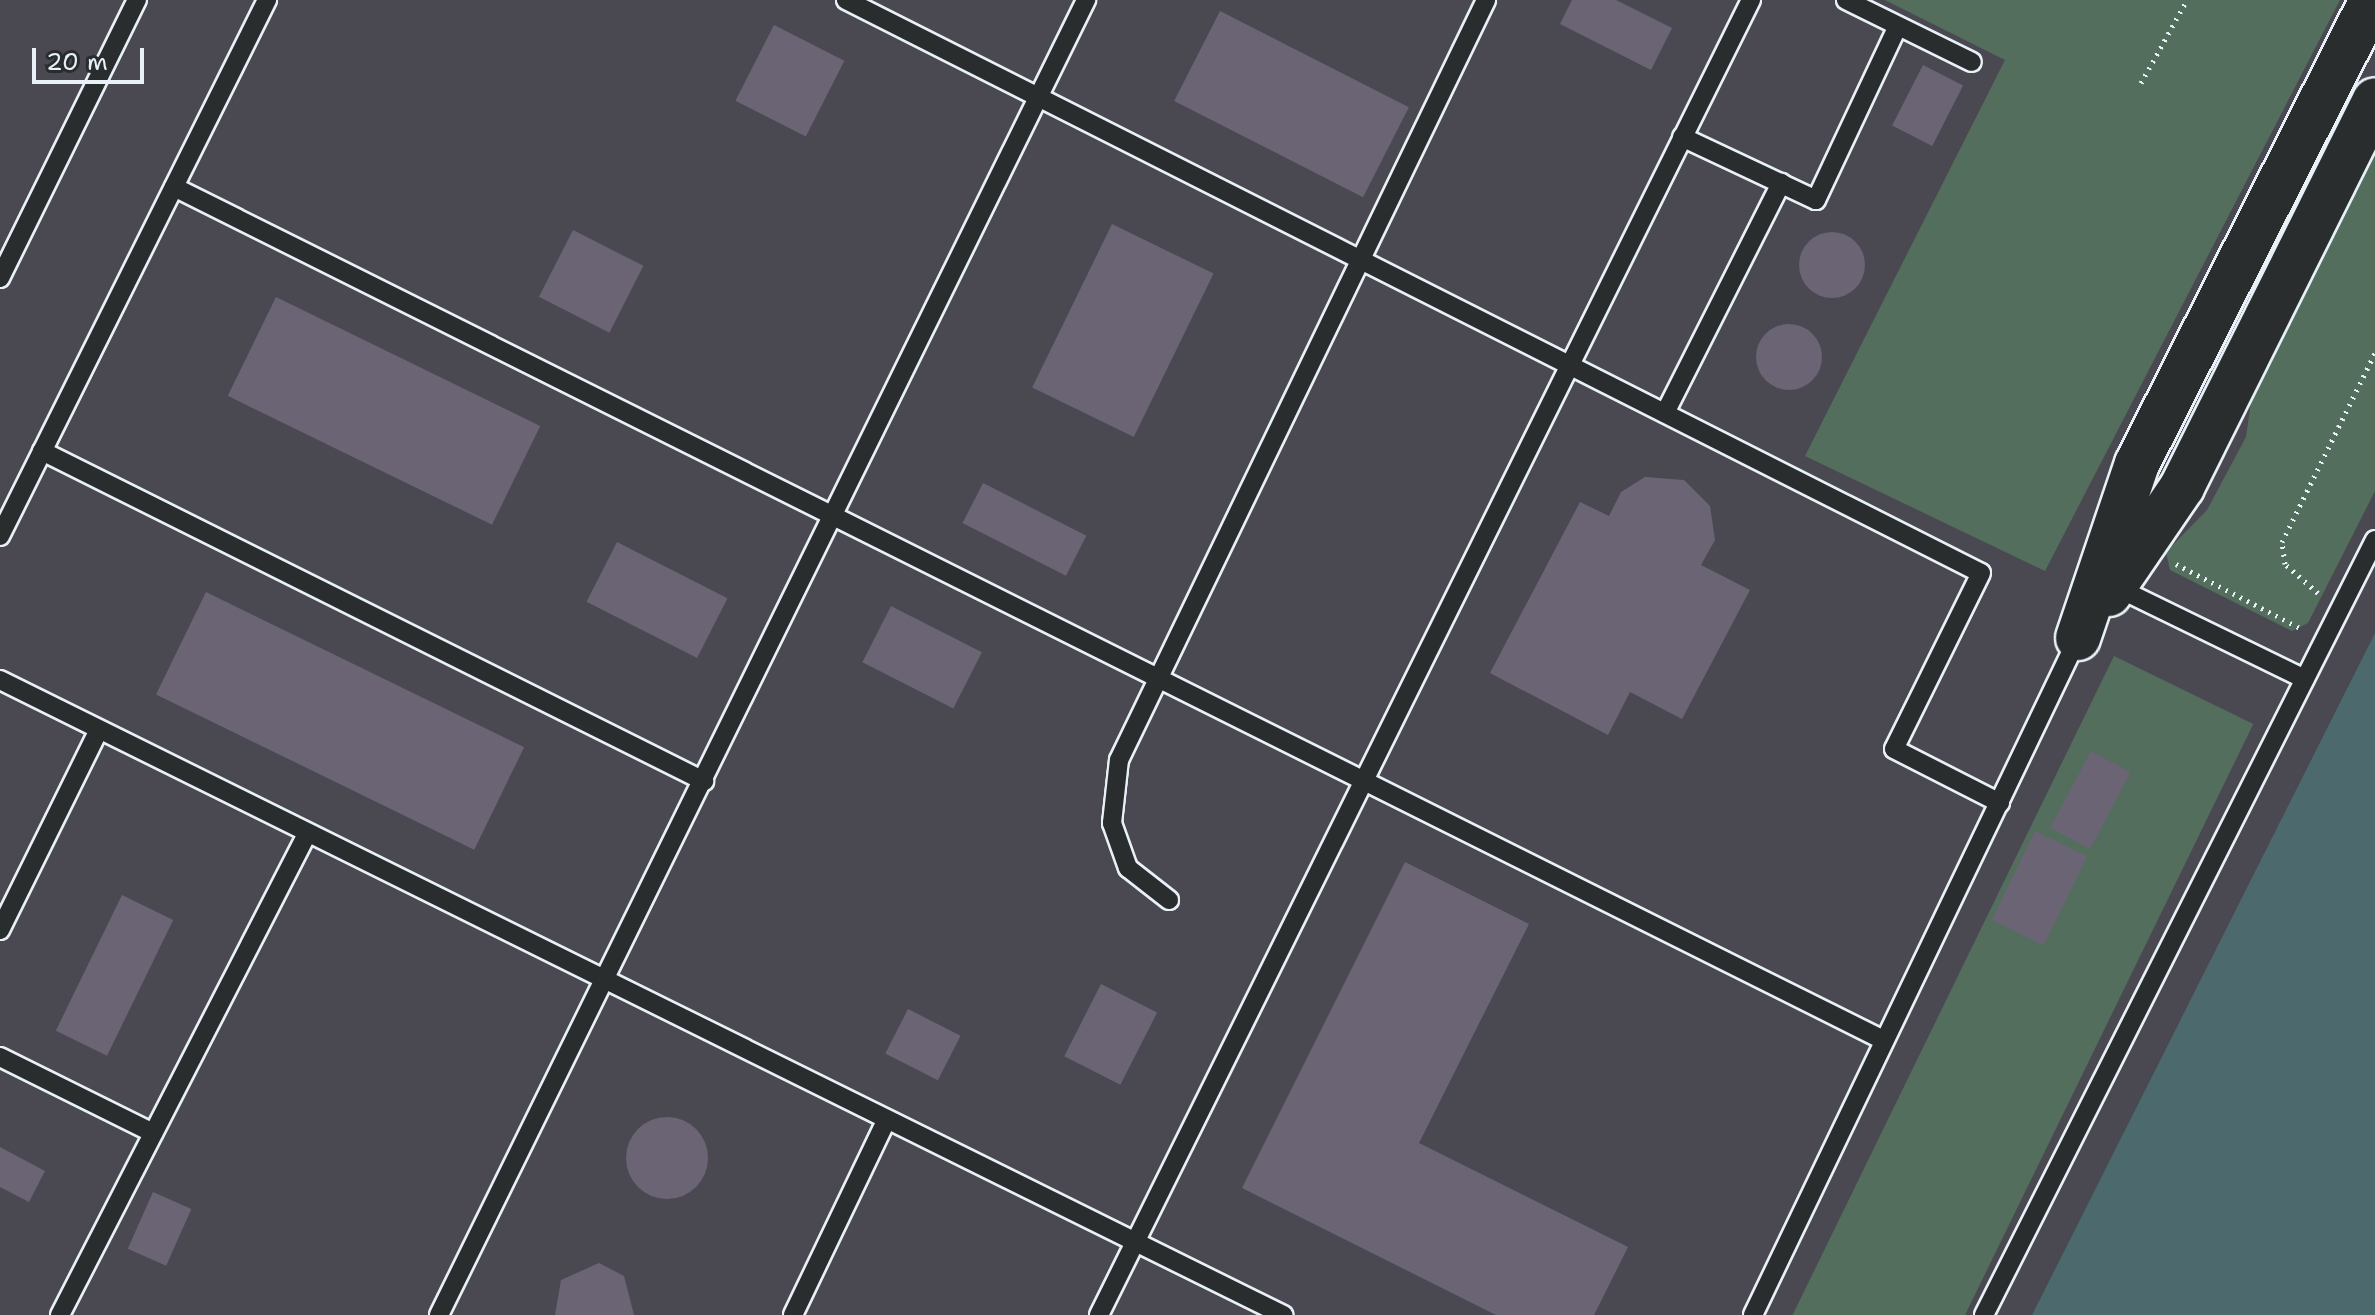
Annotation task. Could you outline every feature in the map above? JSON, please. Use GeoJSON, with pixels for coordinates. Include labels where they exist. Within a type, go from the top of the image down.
{"type":"FeatureCollection","features":[{"type":"Feature","properties":{"kind":"street"},"geometry":{"type":"LineString","coordinates":[[2078,638],[2137,464],[2372,0]]}},
{"type":"Feature","properties":{"kind":"street"},"geometry":{"type":"LineString","coordinates":[[2078,638],[2182,487],[2375,100]]}},
{"type":"Feature","properties":{"kind":"lane"},"geometry":{"type":"LineString","coordinates":[[0,278],[137,0]]}},
{"type":"Feature","properties":{"kind":"lane"},"geometry":{"type":"LineString","coordinates":[[0,536],[267,0]]}},
{"type":"Feature","properties":{"kind":"lane"},"geometry":{"type":"LineString","coordinates":[[846,0],[1981,573],[1894,749],[2000,803]]}},
{"type":"Feature","properties":{"kind":"lane"},"geometry":{"type":"LineString","coordinates":[[439,1315],[607,980],[1086,0]]}},
{"type":"Feature","properties":{"kind":"lane"},"geometry":{"type":"LineString","coordinates":[[1169,900],[1128,868],[1112,823],[1119,760],[1486,0]]}},
{"type":"Feature","properties":{"kind":"lane"},"geometry":{"type":"LineString","coordinates":[[1099,1315],[1751,0]]}},
{"type":"Feature","properties":{"kind":"lane"},"geometry":{"type":"LineString","coordinates":[[1846,0],[1972,62]]}},
{"type":"Feature","properties":{"kind":"lane"},"geometry":{"type":"LineString","coordinates":[[1682,137],[1816,200],[1898,26]]}},
{"type":"Feature","properties":{"kind":"lane"},"geometry":{"type":"LineString","coordinates":[[1665,413],[1781,183]]}},
{"type":"Feature","properties":{"kind":"lane"},"geometry":{"type":"LineString","coordinates":[[174,187],[831,518],[1160,677],[1361,783],[1883,1040]]}},
{"type":"Feature","properties":{"kind":"lane"},"geometry":{"type":"LineString","coordinates":[[42,451],[704,781]]}},
{"type":"Feature","properties":{"kind":"lane"},"geometry":{"type":"LineString","coordinates":[[1984,1315],[2375,540]]}},
{"type":"Feature","properties":{"kind":"lane"},"geometry":{"type":"LineString","coordinates":[[2114,586],[2305,679]]}},
{"type":"Feature","properties":{"kind":"lane"},"geometry":{"type":"LineString","coordinates":[[1753,1315],[2078,638]]}},
{"type":"Feature","properties":{"kind":"lane"},"geometry":{"type":"LineString","coordinates":[[0,680],[1283,1315]]}},
{"type":"Feature","properties":{"kind":"lane"},"geometry":{"type":"LineString","coordinates":[[0,930],[99,730]]}},
{"type":"Feature","properties":{"kind":"lane"},"geometry":{"type":"LineString","coordinates":[[60,1315],[307,834]]}},
{"type":"Feature","properties":{"kind":"lane"},"geometry":{"type":"LineString","coordinates":[[0,1057],[153,1133]]}},
{"type":"Feature","properties":{"kind":"lane"},"geometry":{"type":"LineString","coordinates":[[793,1315],[887,1119]]}},
{"type":"Feature","properties":{"kind":"path"},"geometry":{"type":"LineString","coordinates":[[2141,83],[2187,0]]}},
{"type":"Feature","properties":{"kind":"path"},"geometry":{"type":"LineString","coordinates":[[2342,606],[2303,587],[2285,564],[2282,542],[2375,353]]}},
{"type":"Feature","properties":{"kind":"path"},"geometry":{"type":"LineString","coordinates":[[2175,551],[2175,564],[2325,640]]}},
{"type":"Feature","properties":{"kind":"shaded area"},"geometry":{"type":"Polygon","coordinates":[[[0,0],[2375,0],[2375,633],[2032,1315],[0,1315],[0,0]]]}},
{"type":"Feature","properties":{"kind":"green space"},"geometry":{"type":"Polygon","coordinates":[[[1885,0],[2340,0],[2045,571],[1805,456],[2005,60],[1885,0]]]}},
{"type":"Feature","properties":{"kind":"green space"},"geometry":{"type":"Polygon","coordinates":[[[2375,135],[2375,491],[2308,623],[2292,631],[2170,570],[2166,552],[2207,510],[2246,437],[2255,373],[2375,135]]]}},
{"type":"Feature","properties":{"kind":"green space"},"geometry":{"type":"Polygon","coordinates":[[[2114,656],[2253,724],[1965,1315],[1793,1315],[2114,656]]]}},
{"type":"Feature","properties":{"kind":"water"},"geometry":{"type":"Polygon","coordinates":[[[2375,633],[2375,1315],[2032,1315],[2375,633]]]}},
{"type":"Feature","properties":{"kind":"building"},"geometry":{"type":"Polygon","coordinates":[[[1572,0],[1616,0],[1672,28],[1651,70],[1560,24],[1572,0]]]}},
{"type":"Feature","properties":{"kind":"building"},"geometry":{"type":"Polygon","coordinates":[[[1220,11],[1409,107],[1363,197],[1174,101],[1220,11]]]}},
{"type":"Feature","properties":{"kind":"building"},"geometry":{"type":"Polygon","coordinates":[[[774,25],[844,61],[806,137],[735,101],[774,25]]]}},
{"type":"Feature","properties":{"kind":"building"},"geometry":{"type":"Polygon","coordinates":[[[1923,65],[1963,85],[1932,146],[1892,126],[1923,65]]]}},
{"type":"Feature","properties":{"kind":"building"},"geometry":{"type":"Polygon","coordinates":[[[1112,224],[1214,274],[1134,437],[1032,388],[1112,224]]]}},
{"type":"Feature","properties":{"kind":"building"},"geometry":{"type":"Polygon","coordinates":[[[573,230],[643,266],[609,333],[539,297],[573,230]]]}},
{"type":"Feature","properties":{"kind":"building"},"geometry":{"type":"Polygon","coordinates":[[[1832,232],[1845,234],[1855,242],[1863,252],[1863,278],[1855,288],[1845,296],[1832,298],[1819,296],[1809,288],[1801,278],[1799,265],[1801,252],[1809,242],[1819,234],[1832,232]]]}},
{"type":"Feature","properties":{"kind":"building"},"geometry":{"type":"Polygon","coordinates":[[[276,297],[540,426],[492,525],[228,396],[276,297]]]}},
{"type":"Feature","properties":{"kind":"building"},"geometry":{"type":"Polygon","coordinates":[[[1789,324],[1802,327],[1812,334],[1819,344],[1822,357],[1819,370],[1812,380],[1802,387],[1789,390],[1776,387],[1766,380],[1759,370],[1756,357],[1759,344],[1766,334],[1776,327],[1789,324]]]}},
{"type":"Feature","properties":{"kind":"building"},"geometry":{"type":"Polygon","coordinates":[[[1645,477],[1684,480],[1710,506],[1715,540],[1701,565],[1750,590],[1682,719],[1630,692],[1608,735],[1490,673],[1580,502],[1609,516],[1621,492],[1645,477]]]}},
{"type":"Feature","properties":{"kind":"building"},"geometry":{"type":"Polygon","coordinates":[[[983,483],[1086,536],[1066,576],[963,523],[983,483]]]}},
{"type":"Feature","properties":{"kind":"building"},"geometry":{"type":"Polygon","coordinates":[[[617,542],[727,598],[697,658],[587,602],[617,542]]]}},
{"type":"Feature","properties":{"kind":"building"},"geometry":{"type":"Polygon","coordinates":[[[206,592],[524,747],[474,850],[156,694],[206,592]]]}},
{"type":"Feature","properties":{"kind":"building"},"geometry":{"type":"Polygon","coordinates":[[[891,606],[982,652],[953,708],[862,662],[891,606]]]}},
{"type":"Feature","properties":{"kind":"building"},"geometry":{"type":"Polygon","coordinates":[[[2091,751],[2131,772],[2090,849],[2050,828],[2091,751]]]}},
{"type":"Feature","properties":{"kind":"building"},"geometry":{"type":"Polygon","coordinates":[[[2035,831],[2087,856],[2044,945],[1992,920],[2035,831]]]}},
{"type":"Feature","properties":{"kind":"building"},"geometry":{"type":"Polygon","coordinates":[[[1405,862],[1529,924],[1419,1143],[1628,1247],[1594,1315],[1496,1315],[1242,1188],[1405,862]]]}},
{"type":"Feature","properties":{"kind":"building"},"geometry":{"type":"Polygon","coordinates":[[[122,895],[173,920],[107,1056],[56,1031],[122,895]]]}},
{"type":"Feature","properties":{"kind":"building"},"geometry":{"type":"Polygon","coordinates":[[[1101,984],[1157,1013],[1120,1085],[1064,1056],[1101,984]]]}},
{"type":"Feature","properties":{"kind":"building"},"geometry":{"type":"Polygon","coordinates":[[[908,1009],[961,1036],[938,1080],[885,1054],[908,1009]]]}},
{"type":"Feature","properties":{"kind":"building"},"geometry":{"type":"Polygon","coordinates":[[[667,1117],[683,1120],[696,1129],[705,1142],[708,1158],[705,1174],[696,1187],[683,1196],[667,1199],[651,1196],[638,1187],[629,1174],[626,1158],[629,1142],[638,1129],[651,1120],[667,1117]]]}},
{"type":"Feature","properties":{"kind":"building"},"geometry":{"type":"Polygon","coordinates":[[[0,1147],[45,1171],[29,1202],[0,1187],[0,1147]]]}},
{"type":"Feature","properties":{"kind":"building"},"geometry":{"type":"Polygon","coordinates":[[[153,1192],[191,1209],[166,1266],[128,1249],[153,1192]]]}},
{"type":"Feature","properties":{"kind":"building"},"geometry":{"type":"Polygon","coordinates":[[[599,1263],[624,1276],[634,1315],[555,1315],[561,1280],[599,1263]]]}}]}
